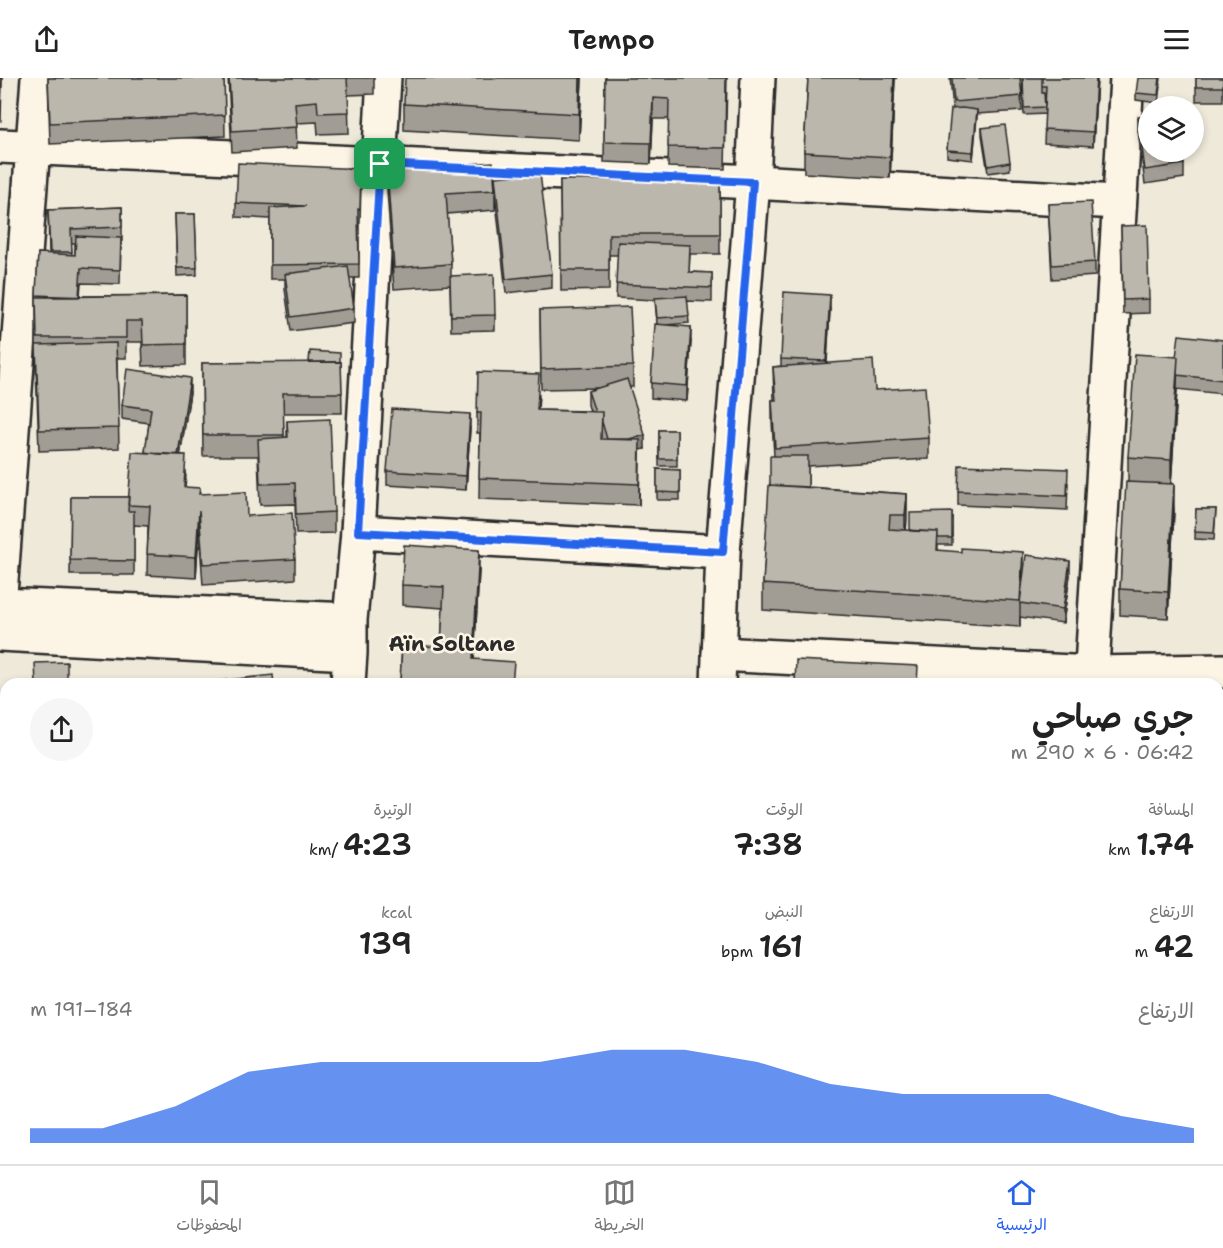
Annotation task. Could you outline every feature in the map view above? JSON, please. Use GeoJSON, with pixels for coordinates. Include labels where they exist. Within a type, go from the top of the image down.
{"type":"FeatureCollection","features":[{"type":"Feature","properties":{"kind":"street"},"geometry":{"type":"LineString","coordinates":[[0,594],[38,78]]}},
{"type":"Feature","properties":{"kind":"street"},"geometry":{"type":"LineString","coordinates":[[0,634],[349,668],[350,620],[358,532],[384,78]]}},
{"type":"Feature","properties":{"kind":"street"},"geometry":{"type":"LineString","coordinates":[[758,78],[753,182],[723,552],[718,669],[1091,678],[1223,671]]}},
{"type":"Feature","properties":{"kind":"street"},"geometry":{"type":"LineString","coordinates":[[1091,678],[1127,78]]}},
{"type":"Feature","properties":{"kind":"street"},"geometry":{"type":"LineString","coordinates":[[0,146],[1118,202]]}},
{"type":"Feature","properties":{"kind":"street"},"geometry":{"type":"LineString","coordinates":[[358,532],[723,552]]}},
{"type":"Feature","properties":{"kind":"street"},"geometry":{"type":"LineString","coordinates":[[0,605],[350,620]]}},
{"type":"Feature","properties":{"kind":"street"},"geometry":{"type":"LineString","coordinates":[[0,624],[0,646]]}},
{"type":"Feature","properties":{"kind":"building"},"geometry":{"type":"Polygon","coordinates":[[[0,78],[2,78],[1,101],[0,101],[0,78]]]}},
{"type":"Feature","properties":{"kind":"building"},"geometry":{"type":"Polygon","coordinates":[[[48,78],[224,78],[225,115],[50,123],[48,78]]]}},
{"type":"Feature","properties":{"kind":"building"},"geometry":{"type":"Polygon","coordinates":[[[229,78],[347,78],[349,112],[318,113],[317,101],[295,103],[297,127],[232,131],[229,78]]]}},
{"type":"Feature","properties":{"kind":"building"},"geometry":{"type":"Polygon","coordinates":[[[405,78],[580,78],[579,114],[404,104],[405,78]]]}},
{"type":"Feature","properties":{"kind":"building"},"geometry":{"type":"Polygon","coordinates":[[[605,78],[726,78],[725,148],[668,147],[669,99],[653,98],[651,143],[604,142],[605,78]]]}},
{"type":"Feature","properties":{"kind":"building"},"geometry":{"type":"Polygon","coordinates":[[[808,78],[894,78],[890,157],[804,152],[808,78]]]}},
{"type":"Feature","properties":{"kind":"building"},"geometry":{"type":"Polygon","coordinates":[[[952,78],[1020,78],[1022,96],[954,102],[952,78]]]}},
{"type":"Feature","properties":{"kind":"building"},"geometry":{"type":"Polygon","coordinates":[[[1023,78],[1042,78],[1045,107],[1024,108],[1023,78]]]}},
{"type":"Feature","properties":{"kind":"building"},"geometry":{"type":"Polygon","coordinates":[[[1042,78],[1096,78],[1093,132],[1044,129],[1046,86],[1042,86],[1042,78]]]}},
{"type":"Feature","properties":{"kind":"building"},"geometry":{"type":"Polygon","coordinates":[[[1138,78],[1160,78],[1158,95],[1136,93],[1138,78]]]}},
{"type":"Feature","properties":{"kind":"building"},"geometry":{"type":"Polygon","coordinates":[[[1196,78],[1223,78],[1223,87],[1196,87],[1196,78]]]}},
{"type":"Feature","properties":{"kind":"building"},"geometry":{"type":"Polygon","coordinates":[[[951,109],[977,110],[973,152],[947,150],[951,109]]]}},
{"type":"Feature","properties":{"kind":"building"},"geometry":{"type":"Polygon","coordinates":[[[1005,125],[1010,162],[988,166],[982,128],[1005,125]]]}},
{"type":"Feature","properties":{"kind":"building"},"geometry":{"type":"Polygon","coordinates":[[[493,162],[495,190],[446,193],[451,264],[394,268],[387,170],[493,162]]]}},
{"type":"Feature","properties":{"kind":"building"},"geometry":{"type":"Polygon","coordinates":[[[1144,162],[1184,162],[1184,164],[1145,170],[1144,162]]]}},
{"type":"Feature","properties":{"kind":"building"},"geometry":{"type":"Polygon","coordinates":[[[238,163],[361,169],[360,209],[358,209],[359,264],[270,265],[270,208],[306,206],[236,203],[238,163]]]}},
{"type":"Feature","properties":{"kind":"building"},"geometry":{"type":"Polygon","coordinates":[[[540,173],[552,274],[506,279],[495,177],[540,173]]]}},
{"type":"Feature","properties":{"kind":"building"},"geometry":{"type":"Polygon","coordinates":[[[720,179],[720,234],[609,234],[609,270],[561,270],[560,180],[720,179]]]}},
{"type":"Feature","properties":{"kind":"building"},"geometry":{"type":"Polygon","coordinates":[[[1091,202],[1095,262],[1052,265],[1048,204],[1091,202]]]}},
{"type":"Feature","properties":{"kind":"building"},"geometry":{"type":"Polygon","coordinates":[[[122,207],[122,227],[71,229],[72,252],[50,252],[48,210],[122,207]]]}},
{"type":"Feature","properties":{"kind":"building"},"geometry":{"type":"Polygon","coordinates":[[[175,214],[195,214],[197,268],[177,268],[175,214]]]}},
{"type":"Feature","properties":{"kind":"building"},"geometry":{"type":"Polygon","coordinates":[[[1147,225],[1149,299],[1123,300],[1121,226],[1147,225]]]}},
{"type":"Feature","properties":{"kind":"building"},"geometry":{"type":"Polygon","coordinates":[[[76,236],[121,238],[120,270],[81,268],[79,297],[36,295],[38,253],[75,255],[76,236]]]}},
{"type":"Feature","properties":{"kind":"building"},"geometry":{"type":"Polygon","coordinates":[[[618,242],[690,245],[689,272],[712,273],[712,288],[616,284],[618,242]]]}},
{"type":"Feature","properties":{"kind":"building"},"geometry":{"type":"Polygon","coordinates":[[[348,266],[354,308],[291,317],[285,274],[348,266]]]}},
{"type":"Feature","properties":{"kind":"building"},"geometry":{"type":"Polygon","coordinates":[[[494,274],[495,315],[451,316],[450,276],[494,274]]]}},
{"type":"Feature","properties":{"kind":"building"},"geometry":{"type":"Polygon","coordinates":[[[784,292],[830,295],[826,361],[781,359],[784,292]]]}},
{"type":"Feature","properties":{"kind":"building"},"geometry":{"type":"Polygon","coordinates":[[[186,295],[186,344],[143,345],[142,321],[126,321],[126,338],[37,338],[36,297],[186,295]]]}},
{"type":"Feature","properties":{"kind":"building"},"geometry":{"type":"Polygon","coordinates":[[[687,296],[689,316],[657,318],[655,298],[687,296]]]}},
{"type":"Feature","properties":{"kind":"building"},"geometry":{"type":"Polygon","coordinates":[[[630,307],[633,366],[541,369],[540,310],[630,307]]]}},
{"type":"Feature","properties":{"kind":"building"},"geometry":{"type":"Polygon","coordinates":[[[655,324],[691,327],[687,386],[651,383],[655,324]]]}},
{"type":"Feature","properties":{"kind":"building"},"geometry":{"type":"Polygon","coordinates":[[[1179,335],[1223,340],[1223,380],[1177,375],[1178,357],[1176,357],[1179,335]]]}},
{"type":"Feature","properties":{"kind":"building"},"geometry":{"type":"Polygon","coordinates":[[[116,343],[119,428],[39,430],[36,345],[116,343]]]}},
{"type":"Feature","properties":{"kind":"building"},"geometry":{"type":"Polygon","coordinates":[[[310,351],[340,353],[340,362],[309,362],[310,351]]]}},
{"type":"Feature","properties":{"kind":"building"},"geometry":{"type":"Polygon","coordinates":[[[1135,354],[1178,357],[1171,460],[1128,457],[1135,354]]]}},
{"type":"Feature","properties":{"kind":"building"},"geometry":{"type":"Polygon","coordinates":[[[873,360],[875,390],[925,387],[929,438],[775,448],[772,400],[776,400],[773,367],[873,360]]]}},
{"type":"Feature","properties":{"kind":"building"},"geometry":{"type":"Polygon","coordinates":[[[341,362],[342,393],[283,393],[284,435],[203,435],[202,363],[341,362]]]}},
{"type":"Feature","properties":{"kind":"building"},"geometry":{"type":"Polygon","coordinates":[[[127,369],[190,378],[178,455],[145,452],[151,409],[122,405],[127,369]]]}},
{"type":"Feature","properties":{"kind":"building"},"geometry":{"type":"Polygon","coordinates":[[[478,372],[539,374],[537,410],[602,412],[601,439],[640,440],[639,484],[479,478],[481,413],[477,413],[478,372]]]}},
{"type":"Feature","properties":{"kind":"building"},"geometry":{"type":"Polygon","coordinates":[[[627,379],[645,435],[629,439],[607,439],[602,422],[602,412],[595,412],[588,391],[627,379]]]}},
{"type":"Feature","properties":{"kind":"building"},"geometry":{"type":"Polygon","coordinates":[[[392,409],[470,414],[466,476],[387,471],[392,409]]]}},
{"type":"Feature","properties":{"kind":"building"},"geometry":{"type":"Polygon","coordinates":[[[330,419],[334,512],[296,514],[295,483],[260,484],[258,439],[288,437],[287,421],[330,419]]]}},
{"type":"Feature","properties":{"kind":"building"},"geometry":{"type":"Polygon","coordinates":[[[659,430],[677,430],[677,459],[659,459],[659,430]]]}},
{"type":"Feature","properties":{"kind":"building"},"geometry":{"type":"Polygon","coordinates":[[[132,452],[186,455],[184,487],[200,488],[199,494],[246,492],[247,516],[292,513],[295,559],[203,564],[199,510],[196,557],[147,554],[150,506],[128,505],[132,452]]]}},
{"type":"Feature","properties":{"kind":"building"},"geometry":{"type":"Polygon","coordinates":[[[770,456],[808,456],[808,487],[770,485],[770,456]]]}},
{"type":"Feature","properties":{"kind":"building"},"geometry":{"type":"Polygon","coordinates":[[[959,465],[1068,469],[1067,496],[958,491],[959,465]]]}},
{"type":"Feature","properties":{"kind":"building"},"geometry":{"type":"Polygon","coordinates":[[[657,469],[680,470],[680,493],[657,492],[657,469]]]}},
{"type":"Feature","properties":{"kind":"building"},"geometry":{"type":"Polygon","coordinates":[[[1126,482],[1174,484],[1168,592],[1120,589],[1126,482]]]}},
{"type":"Feature","properties":{"kind":"building"},"geometry":{"type":"Polygon","coordinates":[[[769,485],[907,494],[905,515],[890,515],[889,529],[938,532],[937,550],[961,552],[961,548],[1023,552],[1020,601],[763,584],[769,485]]]}},
{"type":"Feature","properties":{"kind":"building"},"geometry":{"type":"Polygon","coordinates":[[[71,497],[129,497],[128,511],[134,511],[134,561],[70,560],[71,497]]]}},
{"type":"Feature","properties":{"kind":"building"},"geometry":{"type":"Polygon","coordinates":[[[1196,509],[1216,509],[1214,533],[1195,532],[1196,509]]]}},
{"type":"Feature","properties":{"kind":"building"},"geometry":{"type":"Polygon","coordinates":[[[952,512],[952,538],[938,538],[938,532],[910,531],[910,513],[952,512]]]}},
{"type":"Feature","properties":{"kind":"building"},"geometry":{"type":"Polygon","coordinates":[[[404,545],[479,550],[473,659],[514,662],[513,678],[400,678],[402,645],[441,647],[444,587],[402,585],[404,545]]]}},
{"type":"Feature","properties":{"kind":"building"},"geometry":{"type":"Polygon","coordinates":[[[1026,555],[1070,561],[1063,609],[1020,603],[1026,555]]]}},
{"type":"Feature","properties":{"kind":"building"},"geometry":{"type":"Polygon","coordinates":[[[796,660],[918,666],[917,678],[795,678],[796,660]]]}},
{"type":"Feature","properties":{"kind":"building"},"geometry":{"type":"Polygon","coordinates":[[[67,662],[67,678],[36,678],[35,663],[67,662]]]}},
{"type":"Feature","properties":{"kind":"building"},"geometry":{"type":"Polygon","coordinates":[[[273,675],[273,678],[246,678],[273,675]]]}},
{"type":"Feature","properties":{"kind":"district","name":"Aïn Soltane"},"geometry":{"type":"Point","coordinates":[452,644]}},
{"type":"Feature","properties":{"kind":"route"},"geometry":{"type":"LineString","coordinates":[[380,164],[753,182],[723,552],[358,532],[380,164]]}}]}
